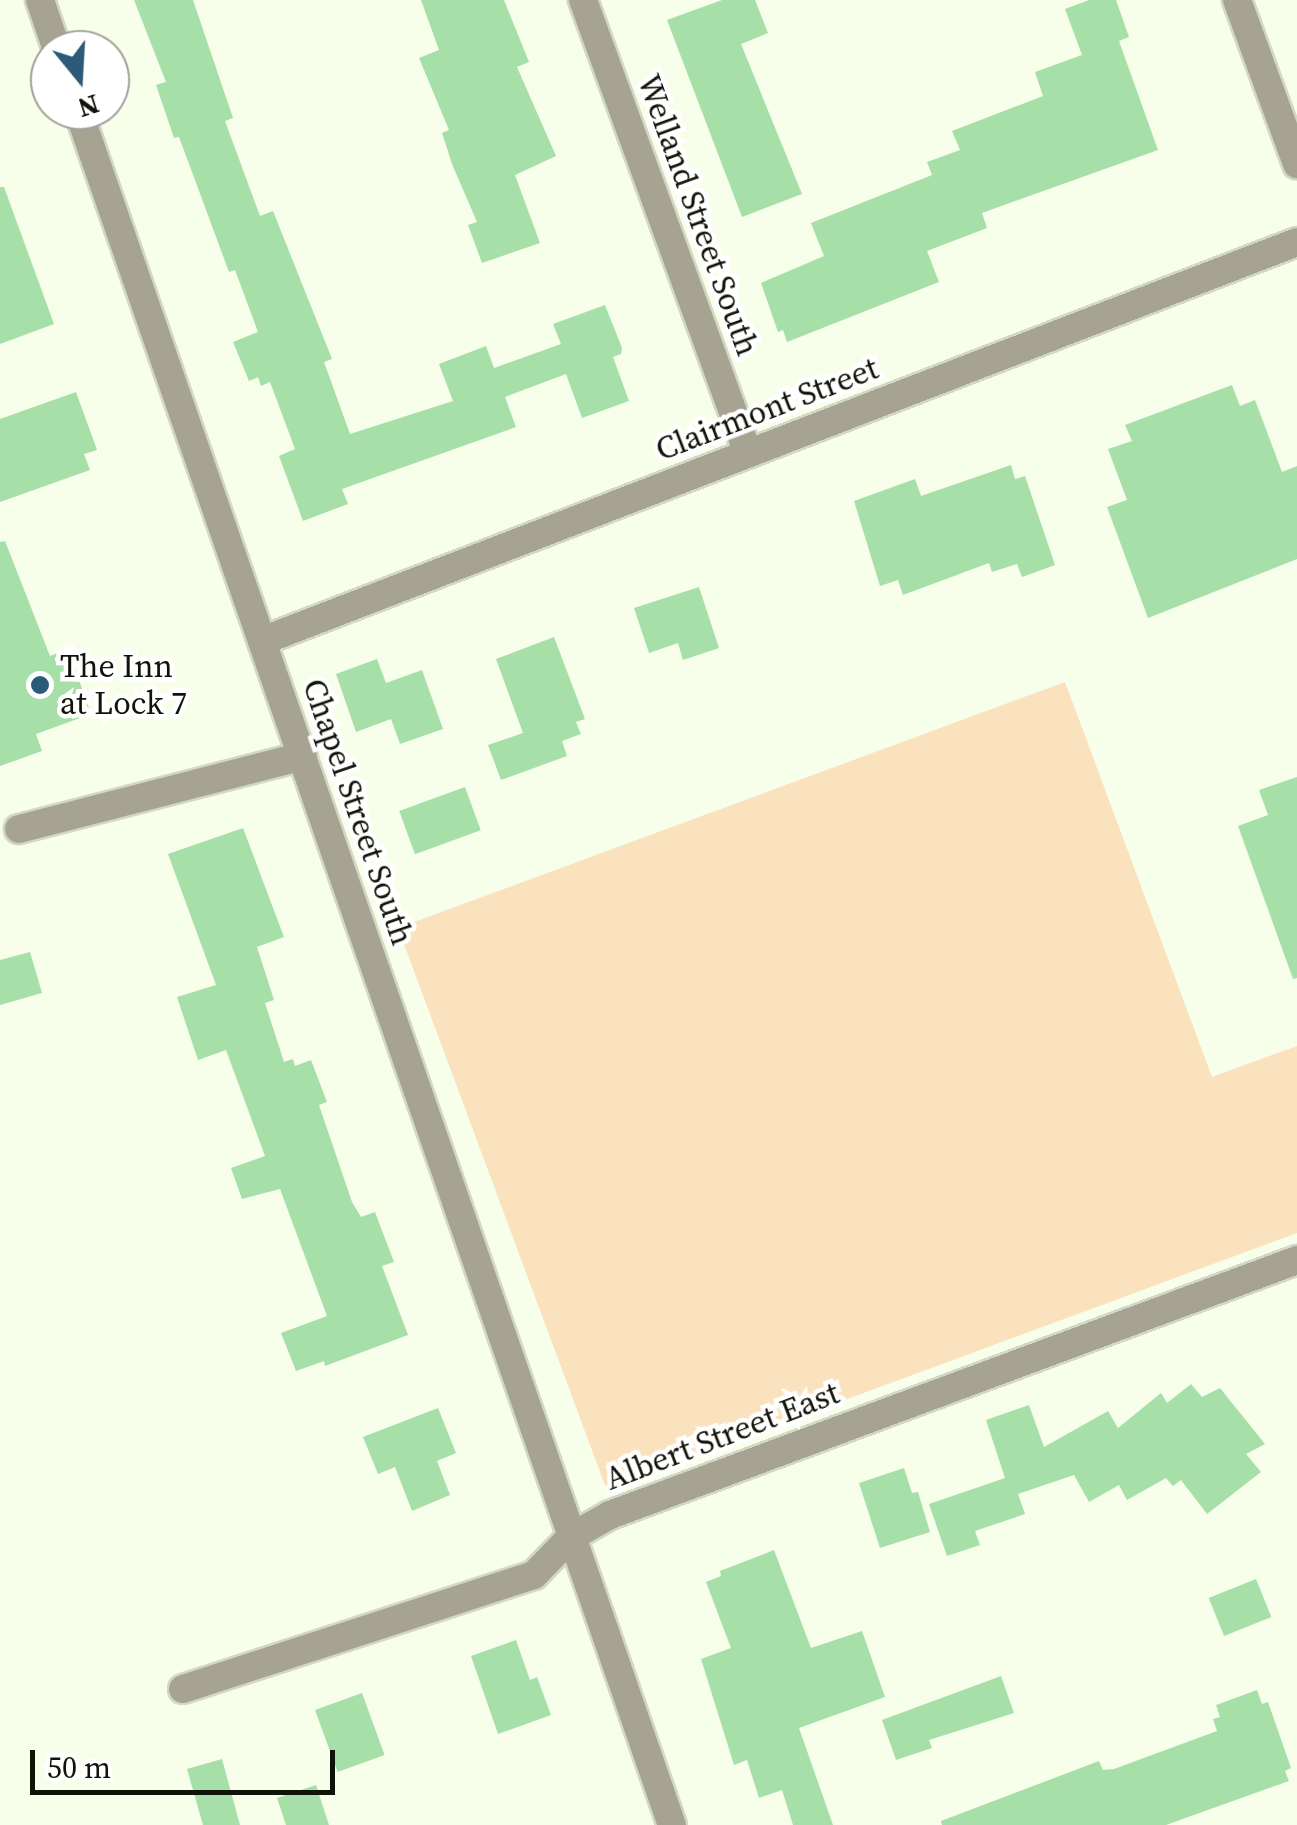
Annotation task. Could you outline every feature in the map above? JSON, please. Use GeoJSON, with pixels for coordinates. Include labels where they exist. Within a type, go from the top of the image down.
{"type":"FeatureCollection","features":[{"type":"Feature","properties":{"kind":"street"},"geometry":{"type":"LineString","coordinates":[[40,0],[50,30]]}},
{"type":"Feature","properties":{"kind":"street","name":"Welland Street South"},"geometry":{"type":"LineString","coordinates":[[582,0],[748,453]]}},
{"type":"Feature","properties":{"kind":"street"},"geometry":{"type":"LineString","coordinates":[[1237,0],[1297,164]]}},
{"type":"Feature","properties":{"kind":"street","name":"Chapel Street South"},"geometry":{"type":"LineString","coordinates":[[85,130],[672,1825]]}},
{"type":"Feature","properties":{"kind":"street","name":"Clairmont Street"},"geometry":{"type":"LineString","coordinates":[[262,641],[1297,242]]}},
{"type":"Feature","properties":{"kind":"street"},"geometry":{"type":"LineString","coordinates":[[20,829],[303,756]]}},
{"type":"Feature","properties":{"kind":"street","name":"Albert Street East"},"geometry":{"type":"LineString","coordinates":[[183,1689],[534,1575],[571,1536],[628,1508],[1297,1260]]}},
{"type":"Feature","properties":{"kind":"shaded area"},"geometry":{"type":"Polygon","coordinates":[[[1065,682],[1212,1077],[1297,1046],[1297,1233],[606,1488],[398,928],[1065,682]]]}},
{"type":"Feature","properties":{"kind":"building"},"geometry":{"type":"Polygon","coordinates":[[[134,0],[193,0],[233,118],[225,121],[260,216],[273,211],[332,359],[324,362],[350,434],[453,401],[439,364],[486,346],[494,368],[561,344],[553,324],[605,305],[622,348],[621,354],[613,357],[629,401],[582,418],[566,374],[505,397],[516,427],[342,489],[348,504],[303,521],[279,456],[295,449],[270,382],[261,386],[258,377],[249,381],[233,342],[258,332],[235,270],[229,272],[179,137],[174,138],[156,85],[166,82],[134,0]]]}},
{"type":"Feature","properties":{"kind":"building"},"geometry":{"type":"Polygon","coordinates":[[[421,0],[504,0],[529,62],[517,67],[556,156],[515,175],[540,243],[482,263],[468,225],[477,222],[442,133],[449,130],[419,58],[439,50],[421,0]]]}},
{"type":"Feature","properties":{"kind":"building"},"geometry":{"type":"Polygon","coordinates":[[[722,0],[755,0],[768,33],[741,44],[802,194],[742,217],[667,20],[722,0]]]}},
{"type":"Feature","properties":{"kind":"building"},"geometry":{"type":"Polygon","coordinates":[[[1089,0],[1116,0],[1129,37],[1119,41],[1158,150],[982,213],[987,228],[927,251],[939,282],[787,342],[783,330],[778,332],[761,283],[824,256],[811,223],[932,175],[927,162],[960,150],[952,131],[1043,96],[1035,72],[1082,55],[1065,9],[1089,0]]]}},
{"type":"Feature","properties":{"kind":"building"},"geometry":{"type":"Polygon","coordinates":[[[0,187],[4,187],[54,324],[0,344],[0,187]]]}},
{"type":"Feature","properties":{"kind":"building"},"geometry":{"type":"Polygon","coordinates":[[[1232,385],[1240,406],[1255,400],[1282,472],[1297,466],[1297,559],[1148,618],[1107,507],[1127,500],[1108,449],[1132,441],[1125,425],[1232,385]]]}},
{"type":"Feature","properties":{"kind":"building"},"geometry":{"type":"Polygon","coordinates":[[[76,392],[97,450],[84,454],[90,470],[0,502],[0,419],[76,392]]]}},
{"type":"Feature","properties":{"kind":"building"},"geometry":{"type":"Polygon","coordinates":[[[1011,465],[1015,479],[1025,476],[1055,565],[1022,577],[1017,564],[992,572],[989,563],[903,595],[898,580],[880,586],[854,501],[915,479],[921,496],[1011,465]]]}},
{"type":"Feature","properties":{"kind":"building","name":"The Inn at Lock 7"},"geometry":{"type":"Polygon","coordinates":[[[5,541],[50,656],[68,649],[91,714],[36,734],[42,751],[0,766],[0,542],[5,541]]]}},
{"type":"Feature","properties":{"kind":"building"},"geometry":{"type":"Polygon","coordinates":[[[699,587],[719,648],[683,660],[678,643],[649,653],[634,608],[699,587]]]}},
{"type":"Feature","properties":{"kind":"building"},"geometry":{"type":"Polygon","coordinates":[[[554,637],[585,719],[576,722],[581,734],[562,741],[567,756],[501,780],[488,745],[523,733],[496,659],[554,637]]]}},
{"type":"Feature","properties":{"kind":"building"},"geometry":{"type":"Polygon","coordinates":[[[377,659],[386,683],[422,670],[443,729],[400,744],[391,719],[356,732],[336,674],[377,659]]]}},
{"type":"Feature","properties":{"kind":"building"},"geometry":{"type":"Polygon","coordinates":[[[1297,777],[1297,978],[1293,979],[1238,826],[1268,815],[1259,790],[1297,777]]]}},
{"type":"Feature","properties":{"kind":"building"},"geometry":{"type":"Polygon","coordinates":[[[465,787],[481,830],[415,854],[399,811],[465,787]]]}},
{"type":"Feature","properties":{"kind":"building"},"geometry":{"type":"Polygon","coordinates":[[[243,828],[284,937],[257,947],[274,1000],[265,1003],[284,1062],[293,1059],[295,1066],[311,1060],[327,1102],[319,1105],[352,1202],[361,1217],[375,1212],[394,1262],[382,1266],[408,1335],[325,1366],[324,1361],[296,1371],[281,1333],[327,1316],[280,1189],[242,1199],[231,1168],[265,1156],[226,1050],[198,1060],[177,997],[216,985],[168,854],[243,828]]]}},
{"type":"Feature","properties":{"kind":"building"},"geometry":{"type":"Polygon","coordinates":[[[30,952],[42,993],[0,1005],[0,960],[30,952]]]}},
{"type":"Feature","properties":{"kind":"building"},"geometry":{"type":"Polygon","coordinates":[[[1191,1384],[1202,1397],[1220,1388],[1265,1444],[1246,1454],[1261,1472],[1207,1514],[1181,1480],[1173,1486],[1166,1478],[1127,1500],[1119,1485],[1089,1502],[1074,1475],[1018,1494],[1025,1514],[975,1531],[980,1545],[947,1556],[929,1504],[1005,1478],[986,1420],[1029,1405],[1044,1447],[1108,1411],[1118,1428],[1161,1393],[1167,1403],[1191,1384]]]}},
{"type":"Feature","properties":{"kind":"building"},"geometry":{"type":"Polygon","coordinates":[[[438,1408],[456,1453],[437,1461],[450,1495],[412,1511],[395,1467],[378,1474],[363,1437],[438,1408]]]}},
{"type":"Feature","properties":{"kind":"building"},"geometry":{"type":"Polygon","coordinates":[[[904,1468],[912,1493],[918,1492],[930,1532],[880,1548],[859,1483],[904,1468]]]}},
{"type":"Feature","properties":{"kind":"building"},"geometry":{"type":"Polygon","coordinates":[[[774,1550],[811,1648],[862,1631],[885,1697],[799,1728],[833,1825],[793,1825],[782,1790],[759,1798],[747,1760],[734,1765],[701,1659],[731,1648],[706,1582],[721,1576],[720,1571],[774,1550]]]}},
{"type":"Feature","properties":{"kind":"building"},"geometry":{"type":"Polygon","coordinates":[[[1256,1579],[1271,1617],[1224,1636],[1209,1598],[1256,1579]]]}},
{"type":"Feature","properties":{"kind":"building"},"geometry":{"type":"Polygon","coordinates":[[[516,1640],[530,1680],[537,1677],[551,1715],[498,1734],[471,1656],[516,1640]]]}},
{"type":"Feature","properties":{"kind":"building"},"geometry":{"type":"Polygon","coordinates":[[[1001,1676],[1014,1713],[929,1740],[932,1748],[896,1760],[882,1720],[1001,1676]]]}},
{"type":"Feature","properties":{"kind":"building"},"geometry":{"type":"Polygon","coordinates":[[[1257,1690],[1262,1704],[1268,1702],[1291,1768],[1285,1771],[1289,1781],[1166,1825],[942,1825],[941,1821],[1099,1761],[1103,1770],[1114,1769],[1217,1731],[1213,1719],[1220,1717],[1216,1705],[1257,1690]]]}},
{"type":"Feature","properties":{"kind":"building"},"geometry":{"type":"Polygon","coordinates":[[[362,1693],[385,1755],[338,1772],[315,1710],[362,1693]]]}},
{"type":"Feature","properties":{"kind":"building"},"geometry":{"type":"Polygon","coordinates":[[[222,1759],[240,1825],[203,1825],[187,1769],[222,1759]]]}},
{"type":"Feature","properties":{"kind":"building"},"geometry":{"type":"Polygon","coordinates":[[[316,1785],[329,1825],[286,1825],[277,1798],[316,1785]]]}},
{"type":"Feature","properties":{"kind":"place","name":"The Inn at Lock 7"},"geometry":{"type":"Point","coordinates":[40,685]}}]}
